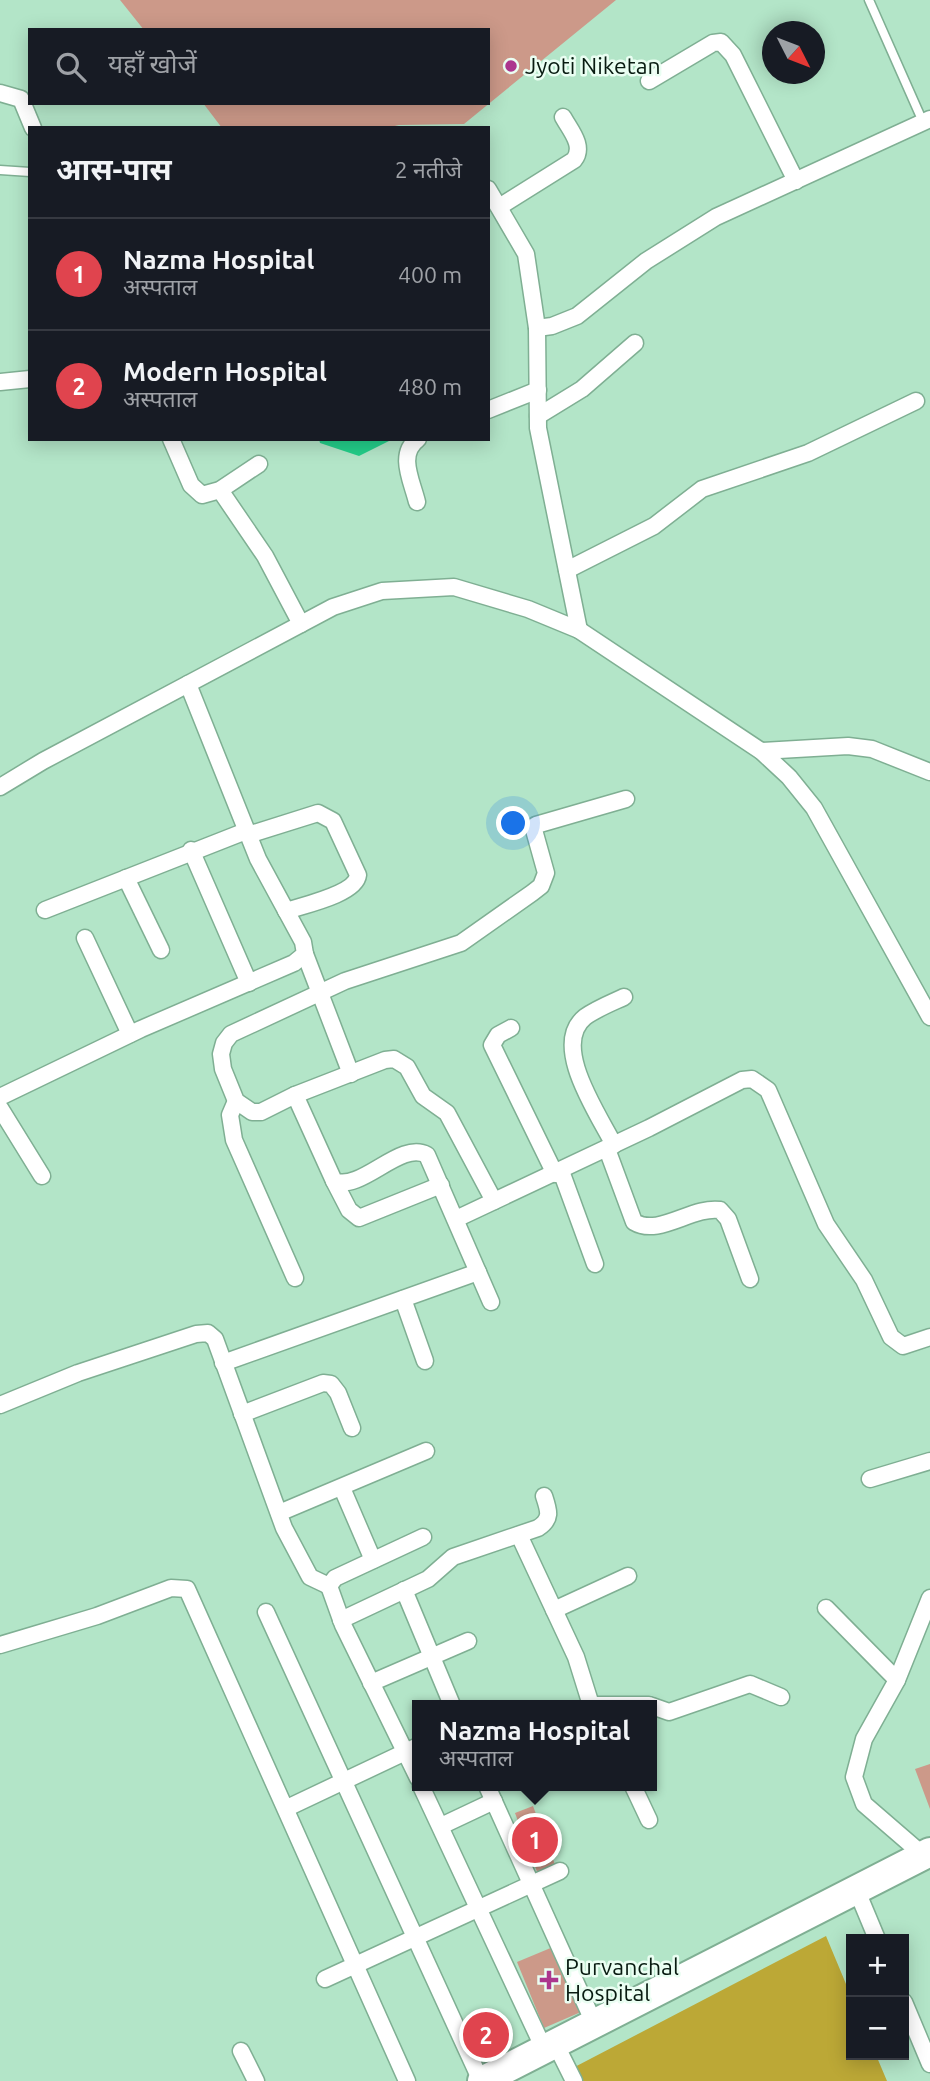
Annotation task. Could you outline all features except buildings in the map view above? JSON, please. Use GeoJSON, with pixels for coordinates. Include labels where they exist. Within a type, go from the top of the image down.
{"type":"FeatureCollection","features":[{"type":"Feature","properties":{"kind":"highway"},"geometry":{"type":"LineString","coordinates":[[482,2081],[927,1853]]}},
{"type":"Feature","properties":{"kind":"street"},"geometry":{"type":"LineString","coordinates":[[649,81],[713,43],[721,43],[733,55],[796,181]]}},
{"type":"Feature","properties":{"kind":"street"},"geometry":{"type":"LineString","coordinates":[[0,93],[21,99],[32,126]]}},
{"type":"Feature","properties":{"kind":"street"},"geometry":{"type":"LineString","coordinates":[[499,207],[574,160],[580,148],[563,117]]}},
{"type":"Feature","properties":{"kind":"street"},"geometry":{"type":"LineString","coordinates":[[537,328],[552,326],[577,316],[646,261],[752,198],[796,181],[927,121]]}},
{"type":"Feature","properties":{"kind":"street"},"geometry":{"type":"LineString","coordinates":[[490,192],[526,254],[537,328],[538,416],[579,630]]}},
{"type":"Feature","properties":{"kind":"street"},"geometry":{"type":"LineString","coordinates":[[538,416],[582,389],[635,344]]}},
{"type":"Feature","properties":{"kind":"street"},"geometry":{"type":"LineString","coordinates":[[0,382],[28,379]]}},
{"type":"Feature","properties":{"kind":"street"},"geometry":{"type":"LineString","coordinates":[[490,409],[538,390]]}},
{"type":"Feature","properties":{"kind":"street"},"geometry":{"type":"LineString","coordinates":[[567,570],[654,526],[702,489],[808,453],[916,401]]}},
{"type":"Feature","properties":{"kind":"street"},"geometry":{"type":"LineString","coordinates":[[172,441],[191,485],[202,495],[220,490],[259,464]]}},
{"type":"Feature","properties":{"kind":"street"},"geometry":{"type":"LineString","coordinates":[[416,441],[406,454],[417,502]]}},
{"type":"Feature","properties":{"kind":"street"},"geometry":{"type":"LineString","coordinates":[[220,490],[265,556],[301,624]]}},
{"type":"Feature","properties":{"kind":"street"},"geometry":{"type":"LineString","coordinates":[[0,788],[43,761],[333,607],[382,591],[454,587],[528,609],[579,630],[761,751],[789,777],[814,808],[930,1017]]}},
{"type":"Feature","properties":{"kind":"street"},"geometry":{"type":"LineString","coordinates":[[188,684],[247,833],[303,942],[305,954],[351,1074]]}},
{"type":"Feature","properties":{"kind":"street"},"geometry":{"type":"LineString","coordinates":[[761,751],[848,747],[872,749],[930,772]]}},
{"type":"Feature","properties":{"kind":"street"},"geometry":{"type":"LineString","coordinates":[[494,1201],[447,1113],[422,1097],[407,1067],[400,1061],[385,1060],[295,1095],[261,1112],[252,1112],[236,1101],[223,1069],[224,1043],[231,1034],[247,1025],[320,991],[435,954],[481,931],[532,893],[544,880],[546,873],[534,830],[536,825],[626,799]]}},
{"type":"Feature","properties":{"kind":"street"},"geometry":{"type":"LineString","coordinates":[[45,910],[191,850],[318,813],[333,821],[358,875],[357,881],[349,890],[286,911]]}},
{"type":"Feature","properties":{"kind":"street"},"geometry":{"type":"LineString","coordinates":[[191,850],[249,983]]}},
{"type":"Feature","properties":{"kind":"street"},"geometry":{"type":"LineString","coordinates":[[126,878],[161,950]]}},
{"type":"Feature","properties":{"kind":"street"},"geometry":{"type":"LineString","coordinates":[[85,937],[130,1034]]}},
{"type":"Feature","properties":{"kind":"street"},"geometry":{"type":"LineString","coordinates":[[0,1097],[130,1034],[294,964],[305,954]]}},
{"type":"Feature","properties":{"kind":"street"},"geometry":{"type":"LineString","coordinates":[[624,997],[586,1016],[573,1034],[572,1049],[576,1069],[611,1147],[634,1222],[650,1227],[705,1210],[720,1210],[728,1219],[750,1279]]}},
{"type":"Feature","properties":{"kind":"street"},"geometry":{"type":"LineString","coordinates":[[511,1028],[498,1035],[492,1045],[558,1172],[595,1264]]}},
{"type":"Feature","properties":{"kind":"street"},"geometry":{"type":"LineString","coordinates":[[456,1219],[611,1147],[742,1080],[760,1082],[768,1090],[826,1224],[864,1280],[891,1337],[903,1346],[930,1337]]}},
{"type":"Feature","properties":{"kind":"street"},"geometry":{"type":"LineString","coordinates":[[295,1095],[349,1210],[359,1218],[441,1185]]}},
{"type":"Feature","properties":{"kind":"street"},"geometry":{"type":"LineString","coordinates":[[236,1101],[230,1115],[234,1140],[295,1278]]}},
{"type":"Feature","properties":{"kind":"street"},"geometry":{"type":"LineString","coordinates":[[0,1108],[42,1176]]}},
{"type":"Feature","properties":{"kind":"street"},"geometry":{"type":"LineString","coordinates":[[334,1181],[347,1183],[412,1152],[421,1152],[431,1161],[491,1302]]}},
{"type":"Feature","properties":{"kind":"street"},"geometry":{"type":"LineString","coordinates":[[223,1363],[478,1272]]}},
{"type":"Feature","properties":{"kind":"street"},"geometry":{"type":"LineString","coordinates":[[403,1299],[425,1361]]}},
{"type":"Feature","properties":{"kind":"street"},"geometry":{"type":"LineString","coordinates":[[0,1405],[78,1373],[204,1332],[215,1339],[279,1513],[303,1567],[315,1581],[329,1586]]}},
{"type":"Feature","properties":{"kind":"street"},"geometry":{"type":"LineString","coordinates":[[242,1414],[323,1383],[331,1384],[338,1393],[352,1427]]}},
{"type":"Feature","properties":{"kind":"street"},"geometry":{"type":"LineString","coordinates":[[279,1513],[426,1451]]}},
{"type":"Feature","properties":{"kind":"street"},"geometry":{"type":"LineString","coordinates":[[870,1479],[930,1461]]}},
{"type":"Feature","properties":{"kind":"street"},"geometry":{"type":"LineString","coordinates":[[342,1488],[373,1560]]}},
{"type":"Feature","properties":{"kind":"street"},"geometry":{"type":"LineString","coordinates":[[341,1620],[428,1578],[453,1557],[538,1528],[548,1520],[549,1513],[544,1496]]}},
{"type":"Feature","properties":{"kind":"street"},"geometry":{"type":"LineString","coordinates":[[519,1535],[576,1657],[591,1700]]}},
{"type":"Feature","properties":{"kind":"street"},"geometry":{"type":"LineString","coordinates":[[329,1586],[335,1578],[423,1537]]}},
{"type":"Feature","properties":{"kind":"street"},"geometry":{"type":"LineString","coordinates":[[554,1610],[628,1576]]}},
{"type":"Feature","properties":{"kind":"street"},"geometry":{"type":"LineString","coordinates":[[287,1808],[411,1749],[371,1683],[341,1620],[329,1586]]}},
{"type":"Feature","properties":{"kind":"street"},"geometry":{"type":"LineString","coordinates":[[0,1645],[183,1587],[189,1591],[407,2081]]}},
{"type":"Feature","properties":{"kind":"street"},"geometry":{"type":"LineString","coordinates":[[404,1590],[450,1700]]}},
{"type":"Feature","properties":{"kind":"street"},"geometry":{"type":"LineString","coordinates":[[927,1853],[864,1804],[854,1777],[864,1739],[897,1680],[928,1607]]}},
{"type":"Feature","properties":{"kind":"street"},"geometry":{"type":"LineString","coordinates":[[826,1608],[897,1680]]}},
{"type":"Feature","properties":{"kind":"street"},"geometry":{"type":"LineString","coordinates":[[266,1612],[482,2081]]}},
{"type":"Feature","properties":{"kind":"street"},"geometry":{"type":"LineString","coordinates":[[371,1683],[468,1641]]}},
{"type":"Feature","properties":{"kind":"street"},"geometry":{"type":"LineString","coordinates":[[657,1708],[668,1712],[750,1684],[781,1697]]}},
{"type":"Feature","properties":{"kind":"street"},"geometry":{"type":"LineString","coordinates":[[424,1791],[550,2046],[574,2081]]}},
{"type":"Feature","properties":{"kind":"street"},"geometry":{"type":"LineString","coordinates":[[489,1791],[594,2023]]}},
{"type":"Feature","properties":{"kind":"street"},"geometry":{"type":"LineString","coordinates":[[635,1791],[649,1819]]}},
{"type":"Feature","properties":{"kind":"street"},"geometry":{"type":"LineString","coordinates":[[441,1826],[494,1801]]}},
{"type":"Feature","properties":{"kind":"street"},"geometry":{"type":"LineString","coordinates":[[325,1979],[560,1871]]}},
{"type":"Feature","properties":{"kind":"street"},"geometry":{"type":"LineString","coordinates":[[857,1891],[875,1934]]}},
{"type":"Feature","properties":{"kind":"street"},"geometry":{"type":"LineString","coordinates":[[909,2014],[930,2064]]}},
{"type":"Feature","properties":{"kind":"street"},"geometry":{"type":"LineString","coordinates":[[241,2051],[256,2081]]}},
{"type":"Feature","properties":{"kind":"lane"},"geometry":{"type":"LineString","coordinates":[[869,0],[927,121]]}},
{"type":"Feature","properties":{"kind":"lane"},"geometry":{"type":"LineString","coordinates":[[0,170],[28,172]]}},
{"type":"Feature","properties":{"kind":"shaded area"},"geometry":{"type":"Polygon","coordinates":[[[320,441],[389,441],[359,456],[320,441]]]}},
{"type":"Feature","properties":{"kind":"shaded area"},"geometry":{"type":"Polygon","coordinates":[[[826,1936],[846,1984],[846,2060],[878,2060],[887,2081],[573,2081],[567,2071],[826,1936]]]}},
{"type":"Feature","properties":{"kind":"place","name":"Jyoti Niketan"},"geometry":{"type":"Point","coordinates":[511,66]}},
{"type":"Feature","properties":{"kind":"place","name":"Nazma Hospital"},"geometry":{"type":"Point","coordinates":[535,1840]}},
{"type":"Feature","properties":{"kind":"place","name":"Purvanchal Hospital"},"geometry":{"type":"Point","coordinates":[549,1980]}},
{"type":"Feature","properties":{"kind":"place","name":"Modern Hospital"},"geometry":{"type":"Point","coordinates":[486,2035]}}]}
